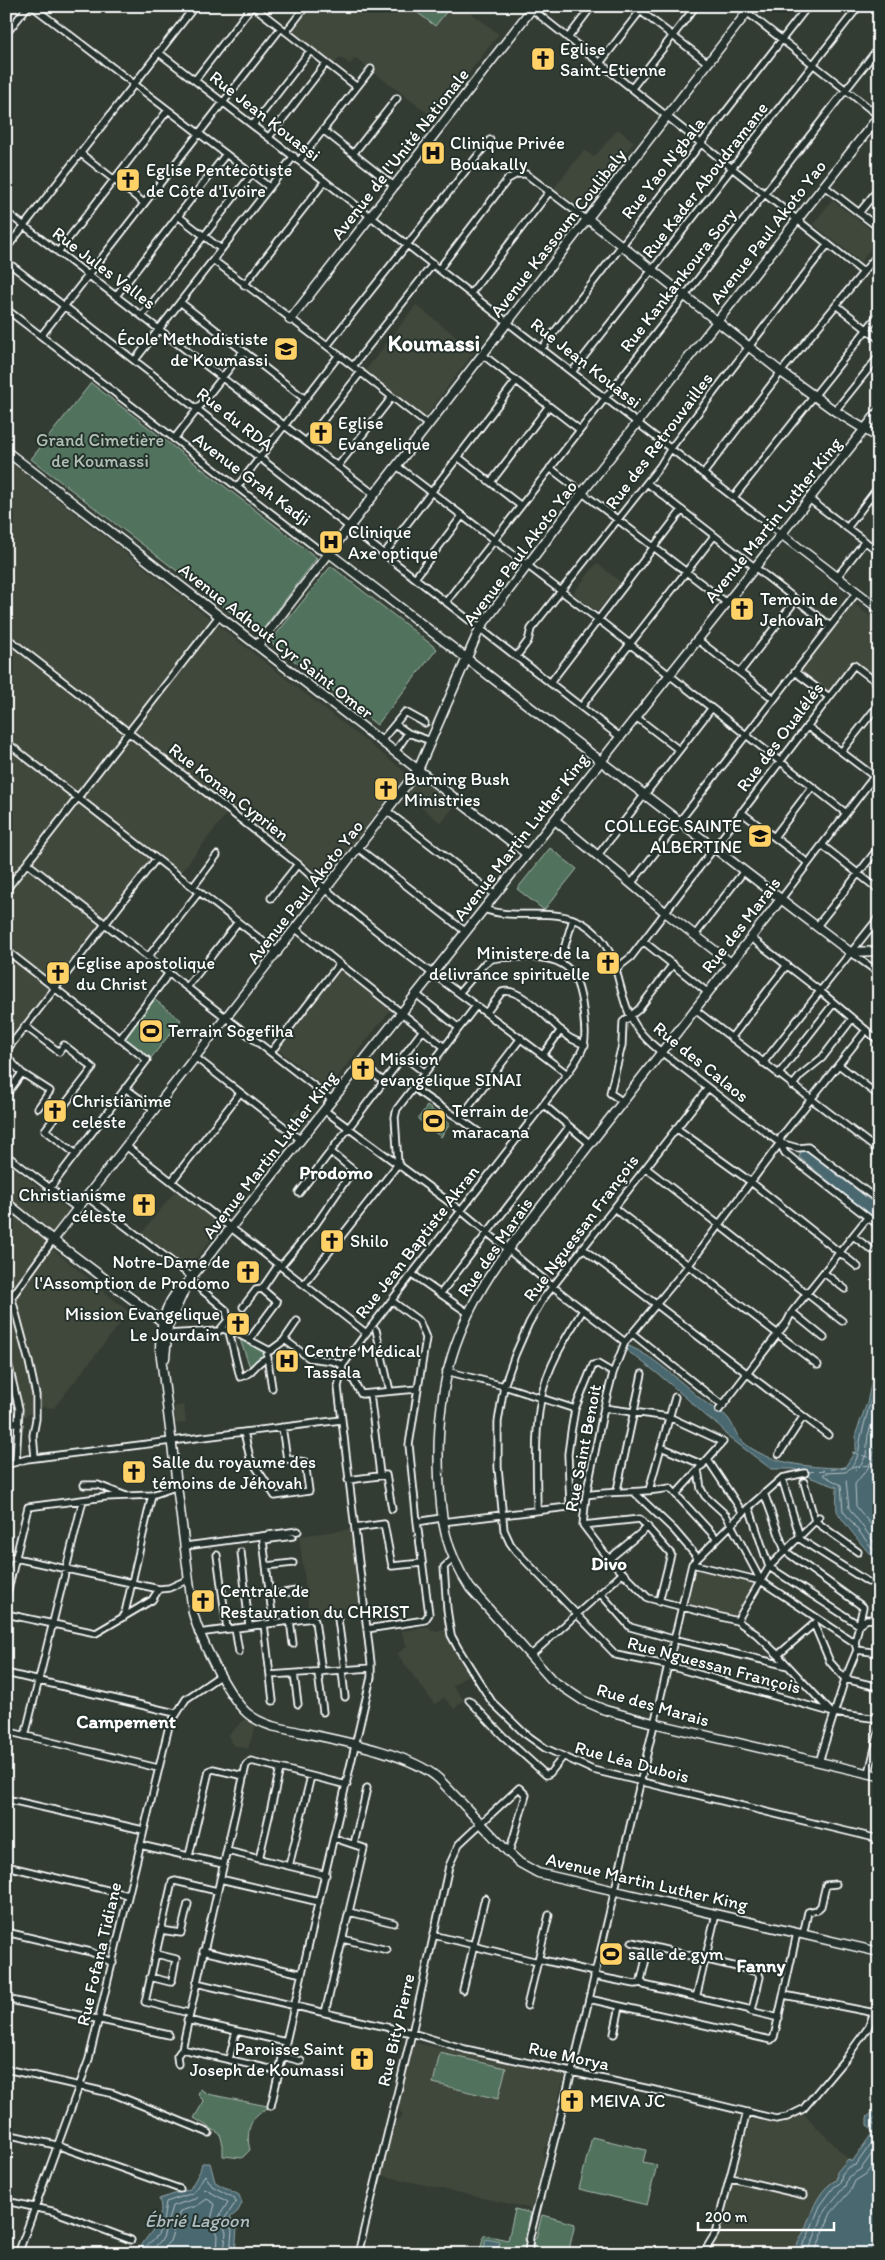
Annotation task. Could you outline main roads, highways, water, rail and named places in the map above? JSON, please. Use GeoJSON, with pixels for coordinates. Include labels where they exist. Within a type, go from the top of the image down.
{"type":"FeatureCollection","features":[{"type":"Feature","properties":{"kind":"water"},"geometry":{"type":"Polygon","coordinates":[[[805,1150],[879,1207],[879,1222],[799,1157],[801,1151],[805,1150]]]}},
{"type":"Feature","properties":{"kind":"water"},"geometry":{"type":"Polygon","coordinates":[[[629,1346],[659,1364],[706,1403],[725,1415],[742,1441],[752,1449],[763,1455],[788,1463],[840,1468],[845,1467],[856,1450],[856,1433],[867,1403],[879,1347],[879,1564],[856,1538],[837,1511],[837,1487],[806,1476],[794,1469],[771,1469],[725,1434],[719,1426],[657,1373],[626,1350],[629,1346]]]}},
{"type":"Feature","properties":{"kind":"water"},"geometry":{"type":"Polygon","coordinates":[[[879,2108],[879,2254],[790,2254],[802,2236],[820,2195],[836,2180],[837,2172],[848,2159],[852,2162],[873,2132],[867,2125],[867,2117],[879,2108]]]}},
{"type":"Feature","properties":{"kind":"water","name":"Ébrié Lagoon"},"geometry":{"type":"Polygon","coordinates":[[[202,2163],[210,2163],[215,2182],[239,2195],[242,2203],[238,2211],[230,2218],[237,2227],[235,2254],[138,2254],[158,2222],[161,2207],[159,2199],[190,2189],[200,2171],[202,2163]]]}},
{"type":"Feature","properties":{"kind":"water"},"geometry":{"type":"Polygon","coordinates":[[[486,2239],[500,2242],[497,2254],[483,2254],[486,2239]]]}},
{"type":"Feature","properties":{"kind":"place","name":"Eglise Saint-Etienne"},"geometry":{"type":"Point","coordinates":[543,59]}},
{"type":"Feature","properties":{"kind":"place","name":"Clinique Privée Bouakally"},"geometry":{"type":"Point","coordinates":[433,153]}},
{"type":"Feature","properties":{"kind":"place","name":"Eglise Pentécôtiste de Côte d'Ivoire"},"geometry":{"type":"Point","coordinates":[128,180]}},
{"type":"Feature","properties":{"kind":"place","name":"École Methodististe de Koumassi"},"geometry":{"type":"Point","coordinates":[286,349]}},
{"type":"Feature","properties":{"kind":"place","name":"Eglise Evangelique"},"geometry":{"type":"Point","coordinates":[321,433]}},
{"type":"Feature","properties":{"kind":"place","name":"Clinique Axe optique"},"geometry":{"type":"Point","coordinates":[331,542]}},
{"type":"Feature","properties":{"kind":"place","name":"Temoin de Jehovah"},"geometry":{"type":"Point","coordinates":[742,609]}},
{"type":"Feature","properties":{"kind":"place","name":"Burning Bush Ministries"},"geometry":{"type":"Point","coordinates":[386,789]}},
{"type":"Feature","properties":{"kind":"place","name":"COLLEGE SAINTE ALBERTINE"},"geometry":{"type":"Point","coordinates":[760,836]}},
{"type":"Feature","properties":{"kind":"place","name":"Ministere de la delivrance spirituelle"},"geometry":{"type":"Point","coordinates":[608,963]}},
{"type":"Feature","properties":{"kind":"place","name":"Eglise apostolique du Christ"},"geometry":{"type":"Point","coordinates":[58,973]}},
{"type":"Feature","properties":{"kind":"place","name":"Terrain Sogefiha"},"geometry":{"type":"Point","coordinates":[151,1031]}},
{"type":"Feature","properties":{"kind":"place","name":"Mission evangelique SINAI"},"geometry":{"type":"Point","coordinates":[363,1069]}},
{"type":"Feature","properties":{"kind":"place","name":"Christianime celeste"},"geometry":{"type":"Point","coordinates":[55,1111]}},
{"type":"Feature","properties":{"kind":"place","name":"Terrain de maracana"},"geometry":{"type":"Point","coordinates":[434,1121]}},
{"type":"Feature","properties":{"kind":"place","name":"Christianisme céleste"},"geometry":{"type":"Point","coordinates":[144,1205]}},
{"type":"Feature","properties":{"kind":"place","name":"Shilo"},"geometry":{"type":"Point","coordinates":[332,1241]}},
{"type":"Feature","properties":{"kind":"place","name":"Notre-Dame de l'Assomption de Prodomo"},"geometry":{"type":"Point","coordinates":[248,1272]}},
{"type":"Feature","properties":{"kind":"place","name":"Mission Evangelique Le Jourdain"},"geometry":{"type":"Point","coordinates":[238,1324]}},
{"type":"Feature","properties":{"kind":"place","name":"Centre Médical Tassala"},"geometry":{"type":"Point","coordinates":[287,1361]}},
{"type":"Feature","properties":{"kind":"place","name":"Salle du royaume des témoins de Jéhovah"},"geometry":{"type":"Point","coordinates":[134,1472]}},
{"type":"Feature","properties":{"kind":"place","name":"Centrale de Restauration du CHRIST"},"geometry":{"type":"Point","coordinates":[203,1601]}},
{"type":"Feature","properties":{"kind":"place","name":"salle de gym"},"geometry":{"type":"Point","coordinates":[611,1954]}},
{"type":"Feature","properties":{"kind":"place","name":"Paroisse Saint Joseph de Koumassi"},"geometry":{"type":"Point","coordinates":[362,2059]}},
{"type":"Feature","properties":{"kind":"place","name":"MEIVA JC"},"geometry":{"type":"Point","coordinates":[572,2101]}},
{"type":"Feature","properties":{"kind":"district","name":"Koumassi"},"geometry":{"type":"Point","coordinates":[434,343]}},
{"type":"Feature","properties":{"kind":"district","name":"Prodomo"},"geometry":{"type":"Point","coordinates":[336,1172]}},
{"type":"Feature","properties":{"kind":"district","name":"Divo"},"geometry":{"type":"Point","coordinates":[609,1563]}},
{"type":"Feature","properties":{"kind":"district","name":"Campement"},"geometry":{"type":"Point","coordinates":[126,1721]}},
{"type":"Feature","properties":{"kind":"district","name":"Fanny"},"geometry":{"type":"Point","coordinates":[761,1965]}},
{"type":"Feature","properties":{"kind":"park label","name":"Grand Cimetière de Koumassi"},"geometry":{"type":"Point","coordinates":[100,450]}}]}
